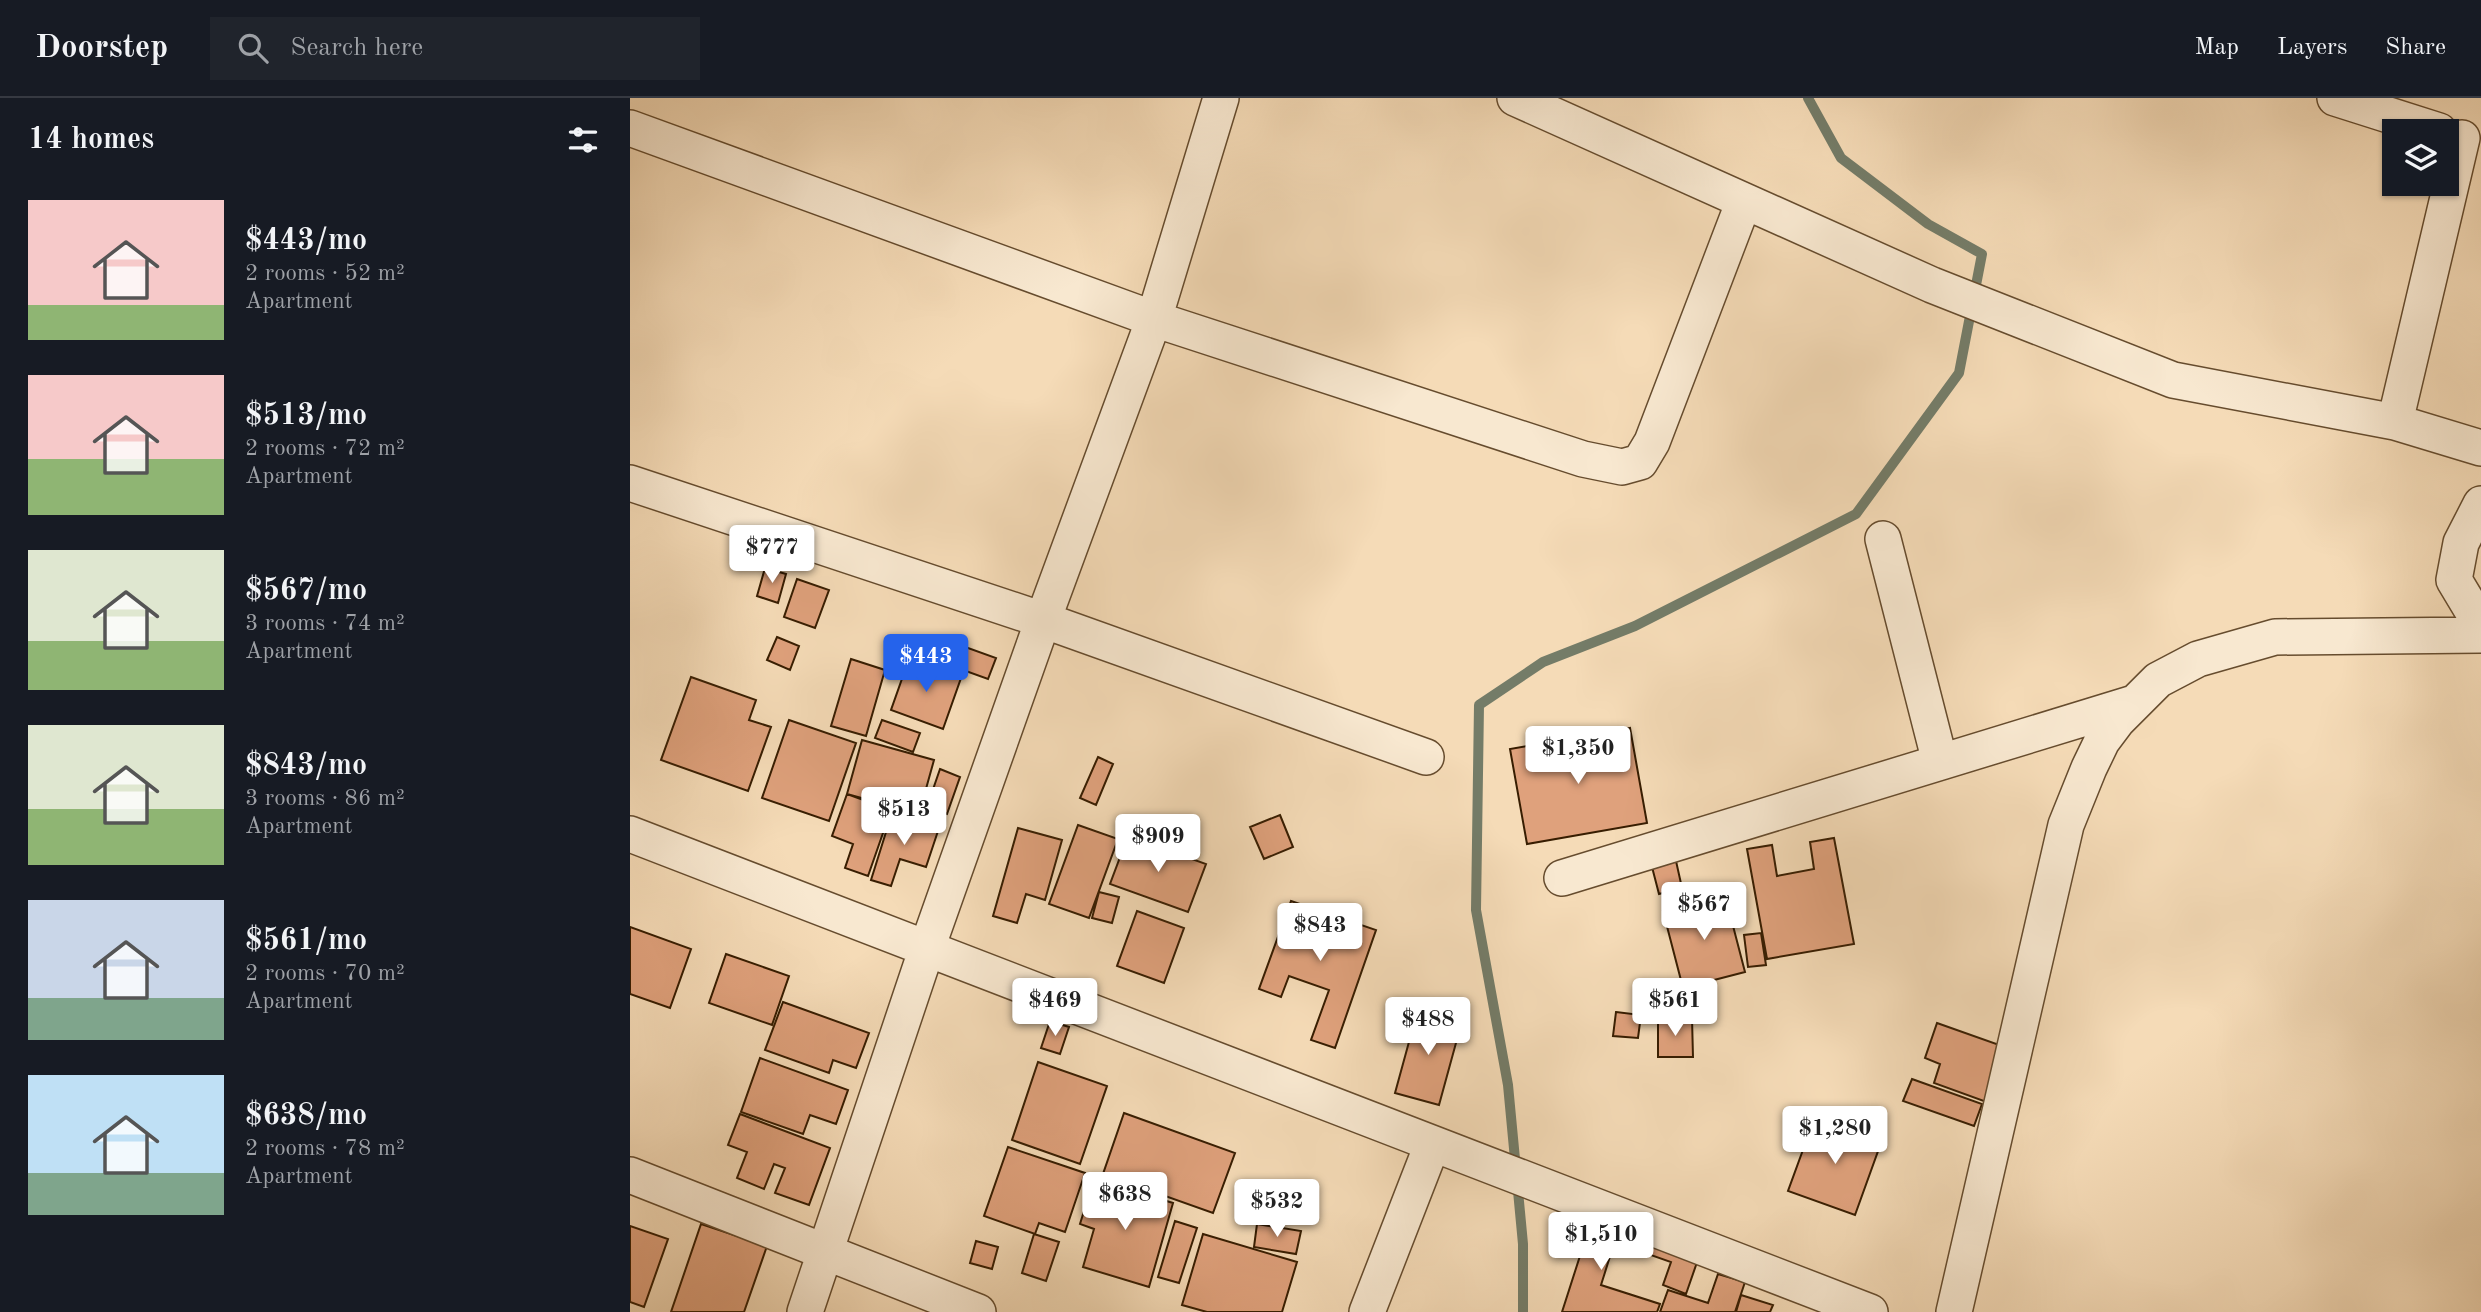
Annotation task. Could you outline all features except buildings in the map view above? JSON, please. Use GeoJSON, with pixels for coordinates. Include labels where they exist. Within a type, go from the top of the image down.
{"type":"FeatureCollection","features":[{"type":"Feature","properties":{"kind":"street"},"geometry":{"type":"LineString","coordinates":[[805,1312],[927,948],[1043,620],[1154,319],[1221,98]]}},
{"type":"Feature","properties":{"kind":"street"},"geometry":{"type":"LineString","coordinates":[[1515,98],[1932,285],[2022,323],[2173,380],[2395,422],[2481,448]]}},
{"type":"Feature","properties":{"kind":"street"},"geometry":{"type":"LineString","coordinates":[[2335,98],[2401,119]]}},
{"type":"Feature","properties":{"kind":"street"},"geometry":{"type":"LineString","coordinates":[[630,128],[1154,319],[1583,459],[1622,467],[1640,462],[1652,442],[1744,201]]}},
{"type":"Feature","properties":{"kind":"street"},"geometry":{"type":"LineString","coordinates":[[2395,422],[2444,196]]}},
{"type":"Feature","properties":{"kind":"street"},"geometry":{"type":"LineString","coordinates":[[630,484],[1043,620],[1426,757]]}},
{"type":"Feature","properties":{"kind":"street"},"geometry":{"type":"LineString","coordinates":[[2481,504],[2461,543],[2454,580],[2481,625]]}},
{"type":"Feature","properties":{"kind":"street"},"geometry":{"type":"LineString","coordinates":[[1883,539],[1940,762]]}},
{"type":"Feature","properties":{"kind":"street"},"geometry":{"type":"LineString","coordinates":[[1954,1312],[2066,825],[2102,741],[2134,703],[2158,680],[2198,659],[2275,638],[2481,635]]}},
{"type":"Feature","properties":{"kind":"street"},"geometry":{"type":"LineString","coordinates":[[1562,878],[2134,703]]}},
{"type":"Feature","properties":{"kind":"street"},"geometry":{"type":"LineString","coordinates":[[630,834],[1870,1312]]}},
{"type":"Feature","properties":{"kind":"street"},"geometry":{"type":"LineString","coordinates":[[1367,1312],[1432,1145]]}},
{"type":"Feature","properties":{"kind":"street"},"geometry":{"type":"LineString","coordinates":[[630,1175],[978,1312]]}},
{"type":"Feature","properties":{"kind":"waterway"},"geometry":{"type":"LineString","coordinates":[[1523,1312],[1523,1244],[1508,1085],[1476,910],[1479,705],[1543,662],[1635,626],[1856,514],[1959,373],[1982,254],[1928,224],[1841,158],[1808,98]]}}]}
